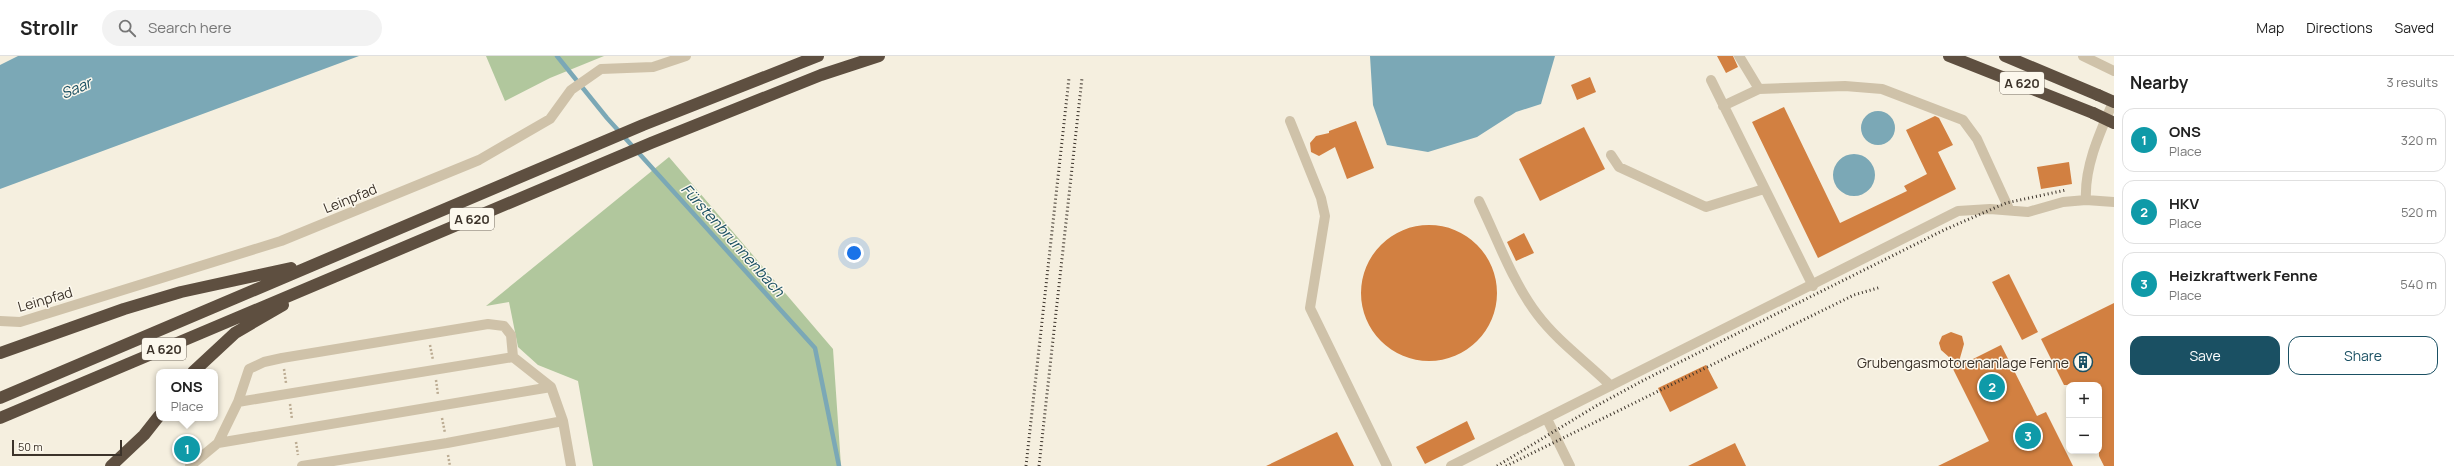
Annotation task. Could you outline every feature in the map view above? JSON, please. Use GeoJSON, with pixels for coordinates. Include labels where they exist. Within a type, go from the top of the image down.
{"type":"FeatureCollection","features":[{"type":"Feature","properties":{"kind":"highway","name":"A 620"},"geometry":{"type":"LineString","coordinates":[[0,398],[607,140],[818,56]]}},
{"type":"Feature","properties":{"kind":"highway","name":"A 620"},"geometry":{"type":"LineString","coordinates":[[0,418],[651,143],[821,75],[879,56]]}},
{"type":"Feature","properties":{"kind":"highway","name":"A 620"},"geometry":{"type":"LineString","coordinates":[[1949,56],[2093,113],[2114,123]]}},
{"type":"Feature","properties":{"kind":"highway","name":"A 620"},"geometry":{"type":"LineString","coordinates":[[2005,56],[2114,101]]}},
{"type":"Feature","properties":{"kind":"highway"},"geometry":{"type":"LineString","coordinates":[[0,353],[124,309],[181,292],[320,262]]}},
{"type":"Feature","properties":{"kind":"highway"},"geometry":{"type":"LineString","coordinates":[[196,369],[235,333],[329,279]]}},
{"type":"Feature","properties":{"kind":"highway"},"geometry":{"type":"LineString","coordinates":[[111,466],[144,435],[156,420]]}},
{"type":"Feature","properties":{"kind":"lane","name":"Leinpfad"},"geometry":{"type":"LineString","coordinates":[[0,321],[20,322],[281,241],[479,160],[550,119],[572,90],[584,80],[601,70],[653,68],[686,56]]}},
{"type":"Feature","properties":{"kind":"lane"},"geometry":{"type":"LineString","coordinates":[[1739,56],[1759,89]]}},
{"type":"Feature","properties":{"kind":"lane"},"geometry":{"type":"LineString","coordinates":[[2083,56],[2114,71]]}},
{"type":"Feature","properties":{"kind":"lane"},"geometry":{"type":"LineString","coordinates":[[1711,80],[1813,286]]}},
{"type":"Feature","properties":{"kind":"lane"},"geometry":{"type":"LineString","coordinates":[[1723,106],[1759,89],[1845,86],[1882,89],[1963,120],[1977,139],[2009,210]]}},
{"type":"Feature","properties":{"kind":"lane"},"geometry":{"type":"LineString","coordinates":[[2086,200],[2085,187],[2100,133],[2114,101]]}},
{"type":"Feature","properties":{"kind":"lane"},"geometry":{"type":"LineString","coordinates":[[1290,120],[1321,198],[1325,216],[1310,308],[1387,466]]}},
{"type":"Feature","properties":{"kind":"lane"},"geometry":{"type":"LineString","coordinates":[[1611,155],[1619,167],[1706,206],[1764,189]]}},
{"type":"Feature","properties":{"kind":"lane"},"geometry":{"type":"LineString","coordinates":[[1451,466],[1813,286],[1958,211],[2009,210],[2028,212],[2063,202],[2086,200],[2114,202]]}},
{"type":"Feature","properties":{"kind":"lane"},"geometry":{"type":"LineString","coordinates":[[1479,201],[1522,291],[1537,315],[1565,344],[1611,386]]}},
{"type":"Feature","properties":{"kind":"lane"},"geometry":{"type":"LineString","coordinates":[[190,466],[218,443],[238,402],[249,369],[264,362],[282,358],[488,324],[504,326],[510,335],[513,357],[550,387],[563,421],[571,466]]}},
{"type":"Feature","properties":{"kind":"lane"},"geometry":{"type":"LineString","coordinates":[[238,402],[513,357]]}},
{"type":"Feature","properties":{"kind":"lane"},"geometry":{"type":"LineString","coordinates":[[218,443],[550,387]]}},
{"type":"Feature","properties":{"kind":"lane"},"geometry":{"type":"LineString","coordinates":[[1547,419],[1570,466]]}},
{"type":"Feature","properties":{"kind":"lane"},"geometry":{"type":"LineString","coordinates":[[300,462],[359,462],[563,421]]}},
{"type":"Feature","properties":{"kind":"path"},"geometry":{"type":"LineString","coordinates":[[282,358],[300,462]]}},
{"type":"Feature","properties":{"kind":"green space"},"geometry":{"type":"Polygon","coordinates":[[[486,56],[604,56],[550,78],[505,101],[486,56]]]}},
{"type":"Feature","properties":{"kind":"green space"},"geometry":{"type":"Polygon","coordinates":[[[669,157],[833,349],[841,466],[593,466],[578,381],[538,365],[518,347],[509,302],[486,306],[669,157]]]}},
{"type":"Feature","properties":{"kind":"water","name":"Saar"},"geometry":{"type":"Polygon","coordinates":[[[18,56],[359,56],[0,189],[0,65],[18,56]]]}},
{"type":"Feature","properties":{"kind":"water"},"geometry":{"type":"Polygon","coordinates":[[[1370,56],[1555,56],[1541,104],[1516,112],[1477,137],[1428,152],[1387,145],[1373,105],[1370,56]]]}},
{"type":"Feature","properties":{"kind":"water"},"geometry":{"type":"Polygon","coordinates":[[[1878,111],[1890,116],[1895,128],[1890,140],[1878,145],[1866,140],[1861,128],[1866,116],[1878,111]]]}},
{"type":"Feature","properties":{"kind":"water"},"geometry":{"type":"Polygon","coordinates":[[[1854,154],[1869,160],[1875,175],[1869,190],[1854,196],[1839,190],[1833,175],[1839,160],[1854,154]]]}},
{"type":"Feature","properties":{"kind":"building"},"geometry":{"type":"Polygon","coordinates":[[[1717,56],[1733,56],[1738,67],[1726,73],[1717,56]]]}},
{"type":"Feature","properties":{"kind":"building"},"geometry":{"type":"Polygon","coordinates":[[[1590,77],[1596,92],[1577,100],[1571,85],[1590,77]]]}},
{"type":"Feature","properties":{"kind":"building"},"geometry":{"type":"Polygon","coordinates":[[[1784,107],[1840,223],[1907,191],[1904,186],[1927,174],[1906,130],[1935,116],[1939,118],[1953,145],[1938,152],[1956,189],[1818,258],[1752,122],[1784,107]]]}},
{"type":"Feature","properties":{"kind":"building"},"geometry":{"type":"Polygon","coordinates":[[[1356,121],[1374,168],[1347,179],[1335,147],[1319,156],[1311,152],[1310,143],[1316,136],[1329,133],[1329,131],[1356,121]]]}},
{"type":"Feature","properties":{"kind":"building"},"geometry":{"type":"Polygon","coordinates":[[[1584,127],[1605,169],[1540,201],[1519,159],[1584,127]]]}},
{"type":"Feature","properties":{"kind":"building"},"geometry":{"type":"Polygon","coordinates":[[[2069,162],[2072,184],[2041,189],[2037,167],[2069,162]]]}},
{"type":"Feature","properties":{"kind":"building"},"geometry":{"type":"Polygon","coordinates":[[[1422,225],[1436,225],[1455,230],[1467,236],[1482,250],[1492,267],[1496,280],[1496,306],[1492,319],[1486,331],[1472,346],[1467,350],[1449,358],[1436,361],[1422,361],[1403,356],[1391,350],[1376,336],[1372,331],[1364,313],[1361,300],[1361,286],[1366,267],[1372,255],[1386,240],[1391,236],[1409,228],[1422,225]]]}},
{"type":"Feature","properties":{"kind":"building"},"geometry":{"type":"Polygon","coordinates":[[[1524,233],[1534,253],[1516,261],[1507,242],[1524,233]]]}},
{"type":"Feature","properties":{"kind":"building"},"geometry":{"type":"Polygon","coordinates":[[[2009,274],[2038,332],[2022,340],[1992,282],[2009,274]]]}},
{"type":"Feature","properties":{"kind":"building","name":"Grubengasmotorenanlage Fenne"},"geometry":{"type":"Polygon","coordinates":[[[2114,303],[2114,466],[2104,466],[2099,456],[2099,454],[2102,454],[2102,382],[2066,382],[2066,385],[2064,385],[2041,339],[2114,303]]]}},
{"type":"Feature","properties":{"kind":"building"},"geometry":{"type":"Polygon","coordinates":[[[1951,332],[1962,336],[1964,344],[1958,365],[1941,350],[1939,343],[1942,336],[1951,332]]]}},
{"type":"Feature","properties":{"kind":"building"},"geometry":{"type":"Polygon","coordinates":[[[2001,345],[2037,416],[2046,412],[2073,466],[1938,466],[1989,441],[1953,369],[2001,345]]]}},
{"type":"Feature","properties":{"kind":"building"},"geometry":{"type":"Polygon","coordinates":[[[1706,365],[1718,388],[1670,412],[1658,388],[1706,365]]]}},
{"type":"Feature","properties":{"kind":"building"},"geometry":{"type":"Polygon","coordinates":[[[1467,421],[1475,439],[1425,464],[1416,447],[1467,421]]]}},
{"type":"Feature","properties":{"kind":"building"},"geometry":{"type":"Polygon","coordinates":[[[1337,432],[1354,466],[1266,466],[1337,432]]]}},
{"type":"Feature","properties":{"kind":"building"},"geometry":{"type":"Polygon","coordinates":[[[1735,443],[1746,466],[1688,466],[1735,443]]]}},
{"type":"Feature","properties":{"kind":"waterway","name":"Fürstenbrunnenbach"},"geometry":{"type":"LineString","coordinates":[[557,56],[607,118],[815,348],[839,466]]}},
{"type":"Feature","properties":{"kind":"railway"},"geometry":{"type":"LineString","coordinates":[[1026,466],[1069,78]]}},
{"type":"Feature","properties":{"kind":"railway"},"geometry":{"type":"LineString","coordinates":[[1039,466],[1082,78]]}},
{"type":"Feature","properties":{"kind":"railway"},"geometry":{"type":"LineString","coordinates":[[1497,466],[1596,406],[1644,380],[1944,230],[2006,203],[2066,190]]}},
{"type":"Feature","properties":{"kind":"railway"},"geometry":{"type":"LineString","coordinates":[[1506,466],[1854,295],[1881,287]]}},
{"type":"Feature","properties":{"kind":"place","name":"Grubengasmotorenanlage Fenne"},"geometry":{"type":"Point","coordinates":[2083,362]}},
{"type":"Feature","properties":{"kind":"place","name":"HKV"},"geometry":{"type":"Point","coordinates":[1992,387]}},
{"type":"Feature","properties":{"kind":"place","name":"Heizkraftwerk Fenne"},"geometry":{"type":"Point","coordinates":[2028,436]}},
{"type":"Feature","properties":{"kind":"place","name":"ONS"},"geometry":{"type":"Point","coordinates":[187,449]}}]}
